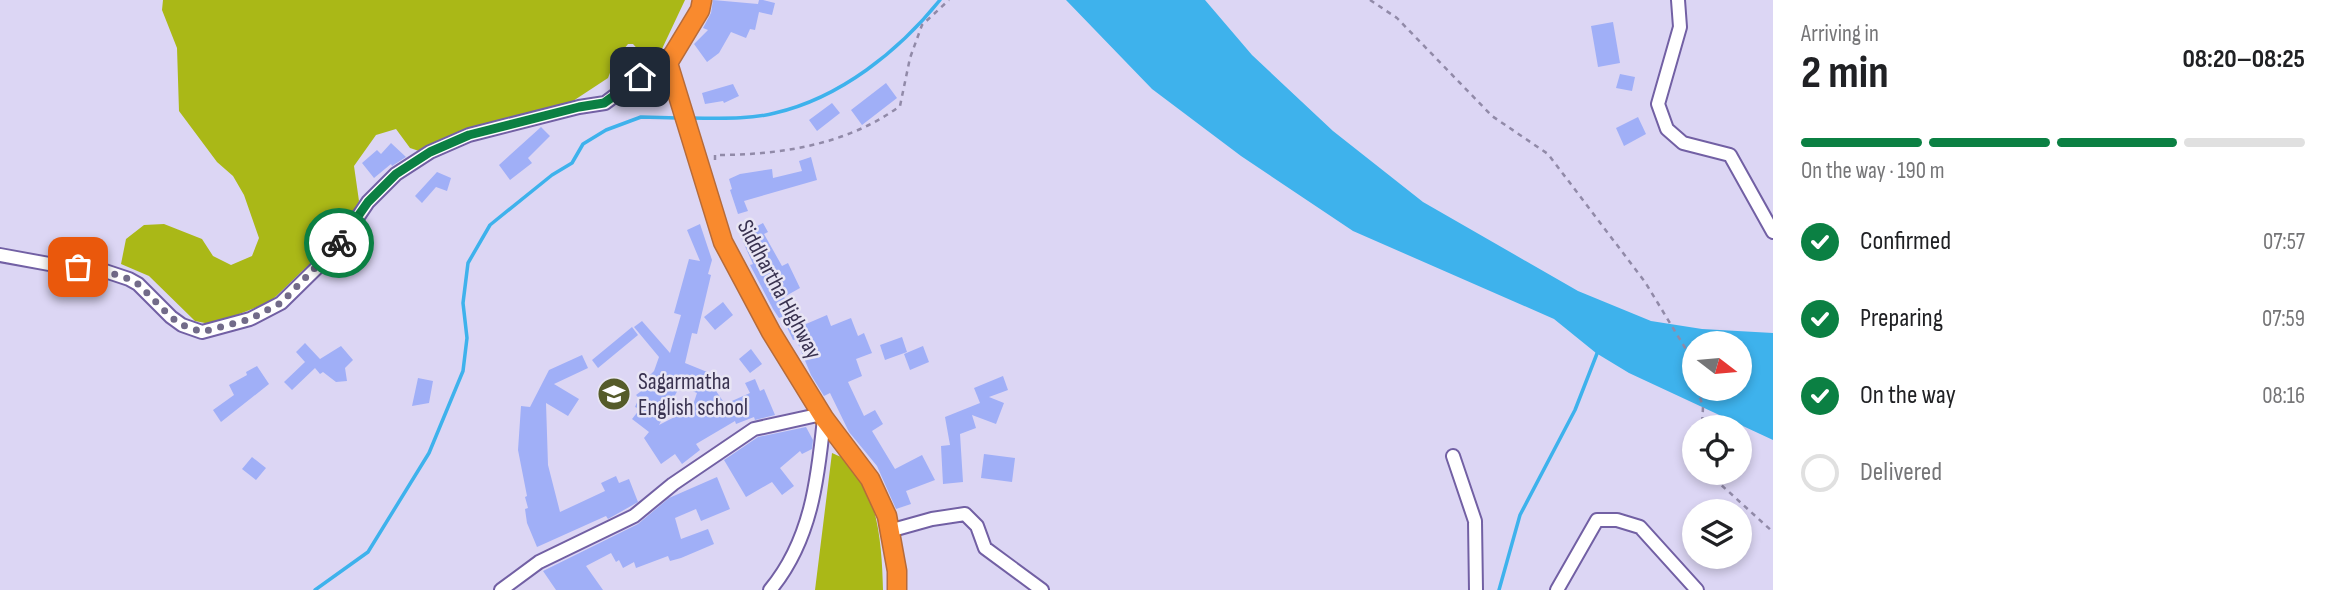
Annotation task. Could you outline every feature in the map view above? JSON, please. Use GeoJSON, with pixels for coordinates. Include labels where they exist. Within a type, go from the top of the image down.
{"type":"FeatureCollection","features":[{"type":"Feature","properties":{"kind":"highway"},"geometry":{"type":"LineString","coordinates":[[672,57],[700,10],[702,0]]}},
{"type":"Feature","properties":{"kind":"highway","name":"Siddhartha Highway"},"geometry":{"type":"LineString","coordinates":[[672,57],[723,242],[771,331],[823,416],[870,479],[887,516],[897,571],[897,590]]}},
{"type":"Feature","properties":{"kind":"street"},"geometry":{"type":"LineString","coordinates":[[1678,0],[1679,27],[1658,104],[1667,129],[1683,143],[1730,155],[1773,232]]}},
{"type":"Feature","properties":{"kind":"street"},"geometry":{"type":"LineString","coordinates":[[0,255],[60,266],[96,268],[129,279],[138,284],[182,325],[202,332],[250,319],[281,303],[337,248],[368,202],[396,174],[430,152],[469,135],[604,103],[672,57]]}},
{"type":"Feature","properties":{"kind":"street"},"geometry":{"type":"LineString","coordinates":[[501,590],[540,562],[634,516],[673,484],[754,429],[823,416],[809,520],[784,573],[770,590]]}},
{"type":"Feature","properties":{"kind":"street"},"geometry":{"type":"LineString","coordinates":[[1453,456],[1475,521],[1476,590]]}},
{"type":"Feature","properties":{"kind":"street"},"geometry":{"type":"LineString","coordinates":[[889,531],[965,513],[977,526],[985,548],[1042,590]]}},
{"type":"Feature","properties":{"kind":"street"},"geometry":{"type":"LineString","coordinates":[[1557,590],[1597,520],[1617,520],[1640,527],[1697,590]]}},
{"type":"Feature","properties":{"kind":"path"},"geometry":{"type":"LineString","coordinates":[[715,166],[715,155],[761,155],[801,149],[876,124],[900,106],[922,25],[949,0]]}},
{"type":"Feature","properties":{"kind":"path"},"geometry":{"type":"LineString","coordinates":[[1370,0],[1397,18],[1492,116],[1548,154],[1645,282],[1682,343]]}},
{"type":"Feature","properties":{"kind":"path"},"geometry":{"type":"LineString","coordinates":[[1721,485],[1773,532]]}},
{"type":"Feature","properties":{"kind":"green space"},"geometry":{"type":"Polygon","coordinates":[[[163,0],[685,0],[661,51],[643,55],[633,44],[628,44],[615,60],[608,78],[573,101],[467,130],[419,151],[410,148],[396,129],[376,135],[354,166],[359,201],[344,231],[270,302],[210,324],[195,321],[149,276],[121,264],[126,239],[144,225],[164,224],[202,239],[213,256],[231,265],[252,256],[259,238],[244,195],[233,176],[217,162],[179,111],[177,48],[162,10],[163,0]]]}},
{"type":"Feature","properties":{"kind":"green space"},"geometry":{"type":"Polygon","coordinates":[[[832,453],[851,463],[868,491],[880,541],[883,590],[815,590],[832,453]]]}},
{"type":"Feature","properties":{"kind":"water"},"geometry":{"type":"Polygon","coordinates":[[[1066,0],[1205,0],[1252,55],[1333,131],[1423,202],[1578,291],[1651,321],[1738,331],[1682,331],[1682,398],[1629,373],[1596,353],[1554,319],[1353,231],[1241,156],[1152,89],[1066,0]]]}},
{"type":"Feature","properties":{"kind":"water"},"geometry":{"type":"Polygon","coordinates":[[[1752,332],[1773,333],[1773,440],[1752,430],[1752,415],[1719,415],[1689,401],[1752,401],[1752,332]]]}},
{"type":"Feature","properties":{"kind":"building"},"geometry":{"type":"Polygon","coordinates":[[[713,0],[758,4],[759,0],[763,0],[775,3],[772,15],[759,12],[755,30],[750,29],[746,38],[731,32],[719,53],[707,62],[694,44],[708,30],[703,28],[711,13],[713,0]]]}},
{"type":"Feature","properties":{"kind":"building"},"geometry":{"type":"Polygon","coordinates":[[[1613,22],[1620,63],[1598,67],[1591,26],[1613,22]]]}},
{"type":"Feature","properties":{"kind":"building"},"geometry":{"type":"Polygon","coordinates":[[[633,54],[640,66],[625,77],[617,65],[625,59],[625,55],[628,57],[633,54]]]}},
{"type":"Feature","properties":{"kind":"building"},"geometry":{"type":"Polygon","coordinates":[[[1620,74],[1635,77],[1632,91],[1616,88],[1620,74]]]}},
{"type":"Feature","properties":{"kind":"building"},"geometry":{"type":"Polygon","coordinates":[[[886,83],[897,98],[862,125],[851,110],[886,83]]]}},
{"type":"Feature","properties":{"kind":"building"},"geometry":{"type":"Polygon","coordinates":[[[733,84],[739,96],[724,103],[705,104],[702,93],[733,84]]]}},
{"type":"Feature","properties":{"kind":"building"},"geometry":{"type":"Polygon","coordinates":[[[832,103],[840,113],[817,131],[809,120],[832,103]]]}},
{"type":"Feature","properties":{"kind":"building"},"geometry":{"type":"Polygon","coordinates":[[[1638,117],[1646,134],[1624,146],[1616,128],[1638,117]]]}},
{"type":"Feature","properties":{"kind":"building"},"geometry":{"type":"Polygon","coordinates":[[[541,127],[550,136],[528,158],[532,163],[510,180],[499,165],[541,127]]]}},
{"type":"Feature","properties":{"kind":"building"},"geometry":{"type":"Polygon","coordinates":[[[391,143],[406,157],[392,166],[391,164],[374,178],[362,163],[377,150],[381,154],[391,143]]]}},
{"type":"Feature","properties":{"kind":"building"},"geometry":{"type":"Polygon","coordinates":[[[811,157],[817,180],[744,201],[748,211],[738,214],[729,179],[740,174],[772,169],[773,178],[802,171],[799,161],[811,157]]]}},
{"type":"Feature","properties":{"kind":"building"},"geometry":{"type":"Polygon","coordinates":[[[437,172],[451,178],[447,191],[436,187],[422,203],[415,196],[437,172]]]}},
{"type":"Feature","properties":{"kind":"building"},"geometry":{"type":"Polygon","coordinates":[[[763,223],[768,232],[764,234],[782,266],[788,263],[800,288],[784,297],[799,327],[827,315],[831,326],[851,318],[858,336],[864,333],[872,353],[856,359],[862,376],[848,382],[864,416],[875,410],[883,424],[872,431],[895,469],[922,455],[935,480],[906,491],[911,504],[896,509],[877,466],[849,432],[830,393],[824,396],[811,375],[796,339],[793,340],[782,317],[779,318],[773,309],[750,265],[753,264],[740,235],[763,223]]]}},
{"type":"Feature","properties":{"kind":"building"},"geometry":{"type":"Polygon","coordinates":[[[700,224],[712,260],[697,334],[692,333],[685,363],[722,378],[716,391],[725,404],[750,393],[745,383],[755,379],[760,391],[764,389],[775,415],[755,420],[754,417],[736,424],[735,421],[696,444],[700,450],[682,464],[675,454],[661,464],[644,438],[649,432],[632,419],[640,409],[635,407],[639,398],[636,395],[652,383],[647,378],[654,371],[659,357],[634,327],[642,321],[670,353],[681,315],[674,313],[689,259],[700,261],[687,230],[700,224]],[[680,386],[659,425],[692,408],[697,393],[680,386]]]}},
{"type":"Feature","properties":{"kind":"building"},"geometry":{"type":"Polygon","coordinates":[[[723,302],[733,315],[715,330],[704,317],[723,302]]]}},
{"type":"Feature","properties":{"kind":"building"},"geometry":{"type":"Polygon","coordinates":[[[632,327],[638,335],[598,368],[592,360],[632,327]]]}},
{"type":"Feature","properties":{"kind":"building"},"geometry":{"type":"Polygon","coordinates":[[[902,337],[907,352],[885,360],[880,345],[902,337]]]}},
{"type":"Feature","properties":{"kind":"building"},"geometry":{"type":"Polygon","coordinates":[[[305,343],[320,359],[341,346],[353,360],[345,368],[347,381],[336,382],[323,372],[320,374],[315,368],[292,390],[284,382],[305,362],[296,352],[305,343]]]}},
{"type":"Feature","properties":{"kind":"building"},"geometry":{"type":"Polygon","coordinates":[[[923,346],[929,362],[910,370],[904,354],[923,346]]]}},
{"type":"Feature","properties":{"kind":"building"},"geometry":{"type":"Polygon","coordinates":[[[751,349],[762,364],[750,373],[739,359],[751,349]]]}},
{"type":"Feature","properties":{"kind":"building"},"geometry":{"type":"Polygon","coordinates":[[[582,355],[588,368],[554,384],[579,399],[568,416],[546,403],[548,465],[560,512],[605,491],[601,483],[616,476],[619,483],[629,479],[638,502],[608,519],[606,516],[537,547],[527,523],[527,496],[518,450],[521,406],[530,407],[549,370],[582,355]]]}},
{"type":"Feature","properties":{"kind":"building"},"geometry":{"type":"Polygon","coordinates":[[[257,366],[269,384],[221,422],[213,410],[234,395],[229,385],[257,366]]]}},
{"type":"Feature","properties":{"kind":"building"},"geometry":{"type":"Polygon","coordinates":[[[1003,376],[1008,390],[989,397],[1004,403],[996,424],[972,415],[976,428],[960,434],[963,482],[943,484],[941,446],[950,445],[945,417],[980,403],[974,388],[1003,376]]]}},
{"type":"Feature","properties":{"kind":"building"},"geometry":{"type":"Polygon","coordinates":[[[418,378],[433,381],[429,403],[412,406],[418,378]]]}},
{"type":"Feature","properties":{"kind":"building"},"geometry":{"type":"Polygon","coordinates":[[[806,427],[813,440],[812,449],[802,454],[800,451],[780,468],[794,486],[782,495],[772,482],[746,497],[724,460],[758,437],[806,427]]]}},
{"type":"Feature","properties":{"kind":"building"},"geometry":{"type":"Polygon","coordinates":[[[984,454],[1015,458],[1012,482],[981,478],[984,454]]]}},
{"type":"Feature","properties":{"kind":"building"},"geometry":{"type":"Polygon","coordinates":[[[252,457],[266,468],[256,480],[242,469],[252,457]]]}},
{"type":"Feature","properties":{"kind":"building"},"geometry":{"type":"Polygon","coordinates":[[[717,477],[730,509],[701,521],[696,509],[675,518],[681,539],[708,529],[714,544],[681,558],[670,561],[668,556],[636,568],[634,562],[623,568],[611,553],[586,566],[603,590],[556,590],[543,571],[638,524],[669,498],[717,477]]]}},
{"type":"Feature","properties":{"kind":"waterway"},"geometry":{"type":"LineString","coordinates":[[689,118],[754,117],[799,106],[822,96],[845,84],[887,54],[940,0]]}},
{"type":"Feature","properties":{"kind":"waterway"},"geometry":{"type":"LineString","coordinates":[[315,590],[368,552],[429,453],[463,371],[467,338],[463,303],[468,263],[490,225],[552,175],[572,163],[583,144],[606,130],[641,117],[678,118]]}},
{"type":"Feature","properties":{"kind":"waterway"},"geometry":{"type":"LineString","coordinates":[[1499,590],[1520,515],[1575,410],[1598,351]]}},
{"type":"Feature","properties":{"kind":"way so far"},"geometry":{"type":"LineString","coordinates":[[78,267],[96,268],[129,279],[138,284],[182,325],[202,332],[250,319],[281,303],[339,243]]}},
{"type":"Feature","properties":{"kind":"place","name":"Sagarmatha English school"},"geometry":{"type":"Point","coordinates":[614,394]}},
{"type":"Feature","properties":{"kind":"route"},"geometry":{"type":"LineString","coordinates":[[339,243],[368,202],[396,174],[430,152],[469,135],[604,103],[640,77]]}}]}
